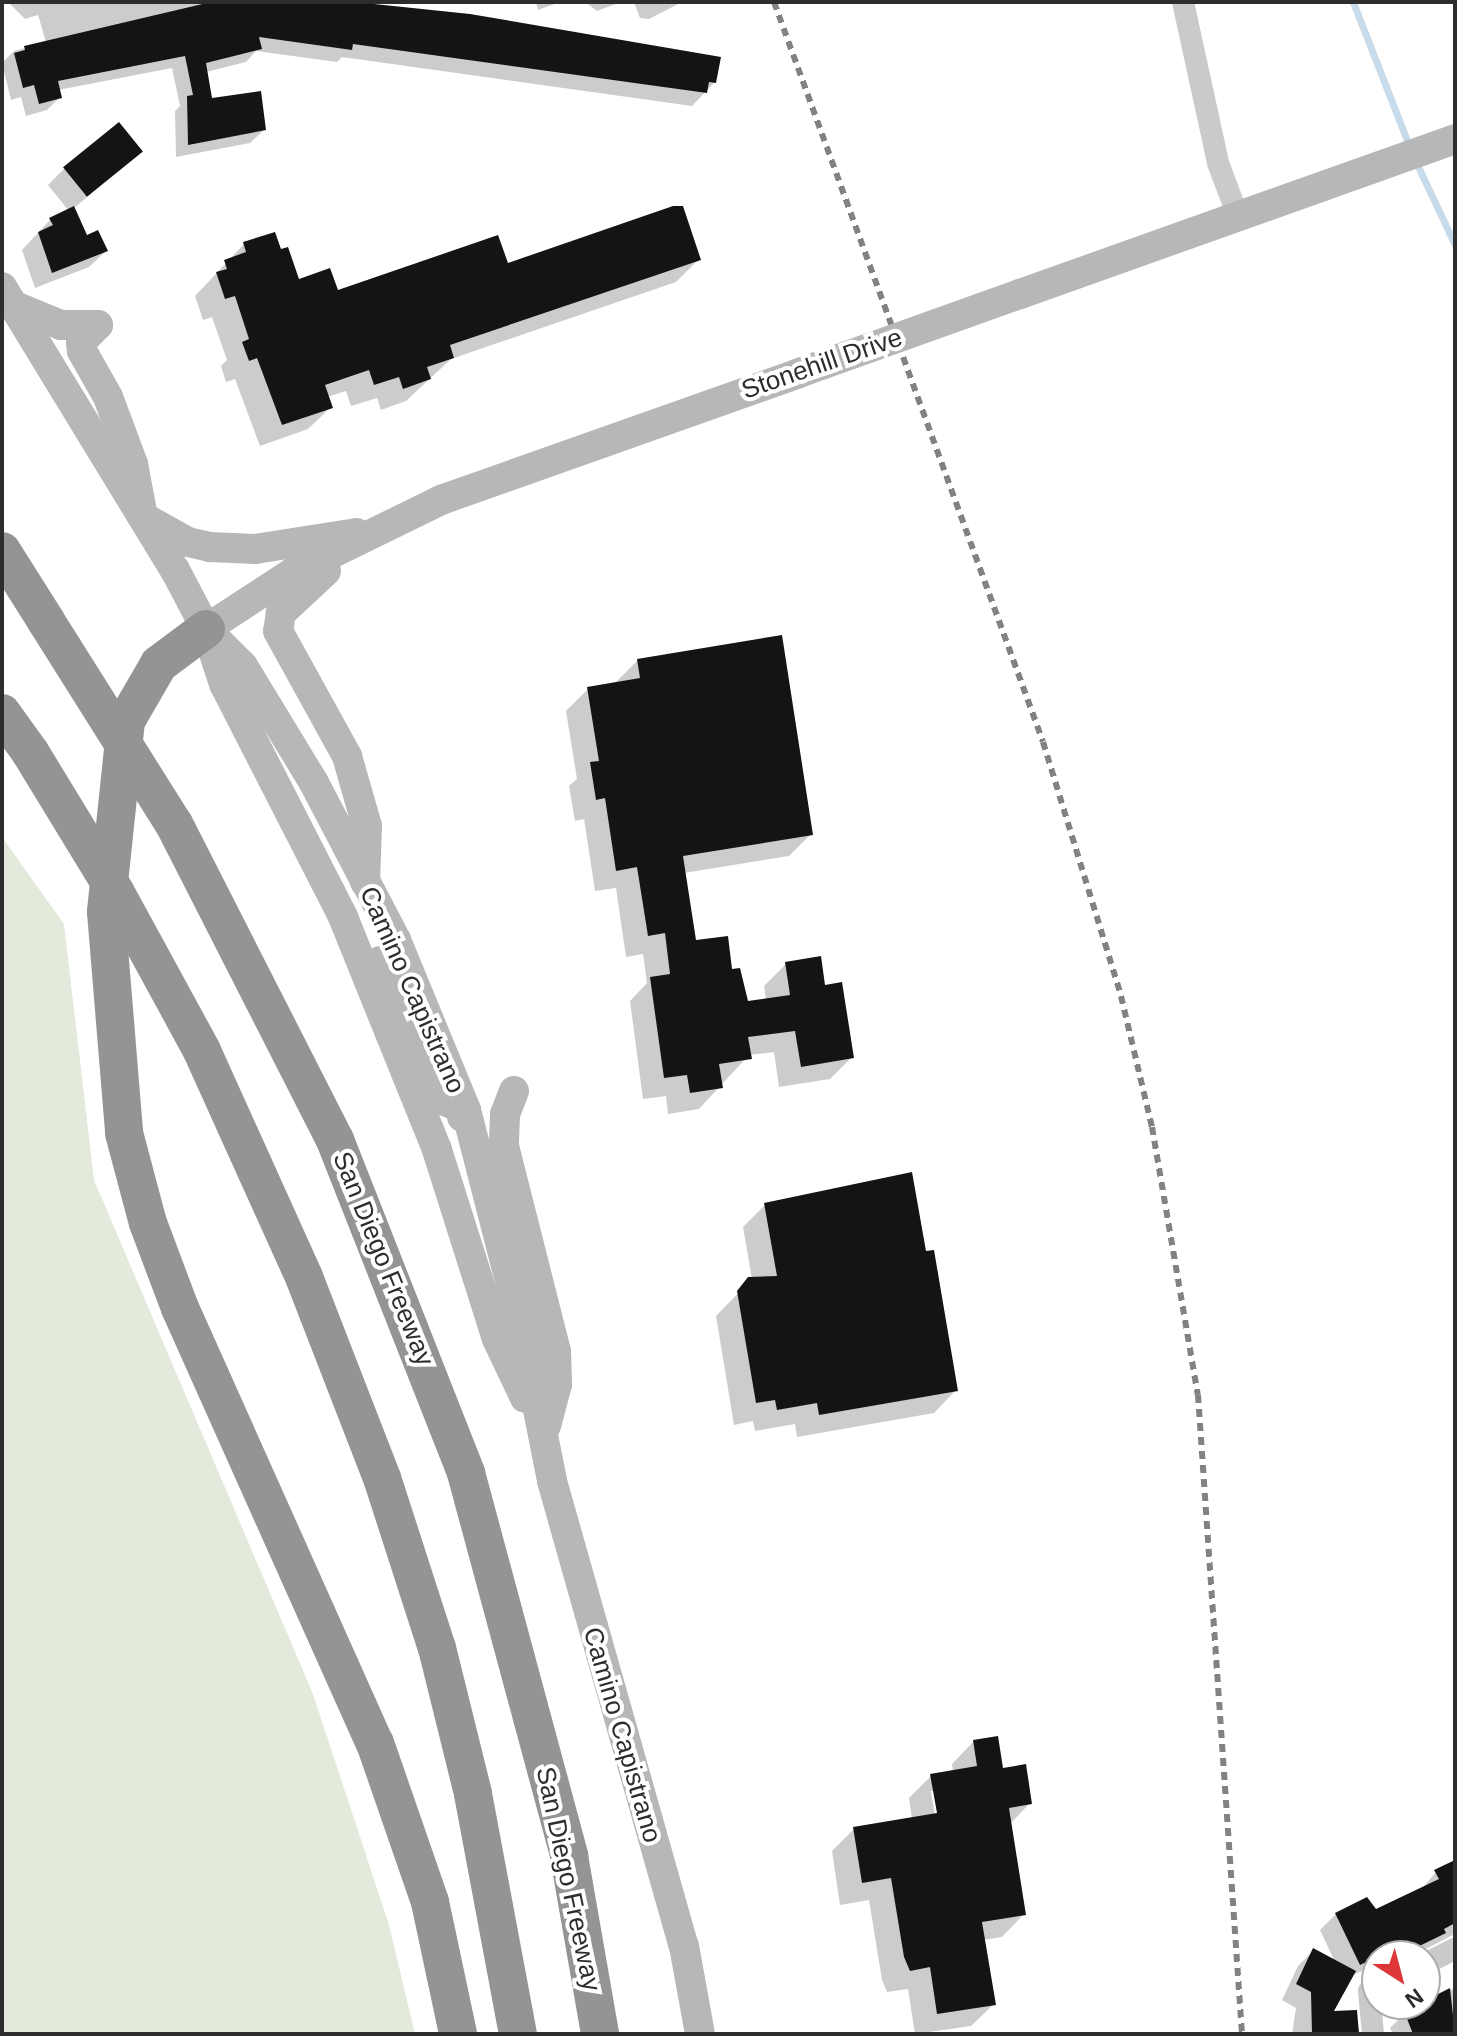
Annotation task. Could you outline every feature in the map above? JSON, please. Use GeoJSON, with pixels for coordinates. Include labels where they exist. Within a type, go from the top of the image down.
{"type":"FeatureCollection","features":[{"type":"Feature","properties":{"kind":"highway","name":"San Diego Freeway"},"geometry":{"type":"LineString","coordinates":[[2,551],[174,824],[335,1140],[466,1473],[569,1856],[600,2034]]}},
{"type":"Feature","properties":{"kind":"highway"},"geometry":{"type":"LineString","coordinates":[[206,629],[159,664],[126,721],[106,912],[124,1133],[148,1223],[180,1308],[375,1743],[430,1902],[458,2034]]}},
{"type":"Feature","properties":{"kind":"highway"},"geometry":{"type":"LineString","coordinates":[[2,713],[30,752],[116,893],[202,1051],[304,1277],[382,1478],[437,1648],[473,1794],[518,2034]]}},
{"type":"Feature","properties":{"kind":"main road","name":"Stonehill Drive"},"geometry":{"type":"LineString","coordinates":[[206,629],[292,573],[441,500],[1455,139]]}},
{"type":"Feature","properties":{"kind":"main road","name":"Camino Capistrano"},"geometry":{"type":"LineString","coordinates":[[8,297],[143,517],[206,629],[224,684],[343,917],[437,1150],[478,1285],[514,1375],[543,1436]]}},
{"type":"Feature","properties":{"kind":"main road"},"geometry":{"type":"LineString","coordinates":[[8,297],[61,325],[98,325],[81,342],[82,351],[108,397],[133,464],[143,517],[188,542],[225,548],[255,549],[382,530]]}},
{"type":"Feature","properties":{"kind":"main road"},"geometry":{"type":"LineString","coordinates":[[365,885],[367,826],[347,756],[278,631],[281,613],[297,593],[382,530]]}},
{"type":"Feature","properties":{"kind":"main road","name":"Camino Capistrano"},"geometry":{"type":"LineString","coordinates":[[206,629],[243,666],[313,781],[424,1001],[466,1110],[521,1324],[543,1436],[585,1611],[684,1946],[700,2034]]}},
{"type":"Feature","properties":{"kind":"main road"},"geometry":{"type":"LineString","coordinates":[[343,917],[381,962],[396,990],[440,1099],[466,1110],[453,1148],[457,1173],[514,1375]]}},
{"type":"Feature","properties":{"kind":"main road"},"geometry":{"type":"LineString","coordinates":[[514,1091],[505,1114],[504,1146],[556,1352],[557,1384],[543,1436]]}},
{"type":"Feature","properties":{"kind":"street"},"geometry":{"type":"LineString","coordinates":[[1183,2],[1218,163],[1238,216]]}},
{"type":"Feature","properties":{"kind":"shaded area"},"geometry":{"type":"Polygon","coordinates":[[[2,837],[64,924],[94,1180],[313,1694],[389,1925],[415,2034],[2,2034],[2,837]]]}},
{"type":"Feature","properties":{"kind":"building"},"geometry":{"type":"Polygon","coordinates":[[[211,2],[355,2],[470,14],[721,57],[716,83],[709,82],[707,93],[353,44],[352,50],[259,37],[262,49],[206,63],[212,98],[261,91],[266,130],[188,145],[187,96],[193,95],[185,56],[58,81],[62,98],[39,104],[34,85],[23,88],[14,53],[25,50],[24,46],[211,2]]]}},
{"type":"Feature","properties":{"kind":"building"},"geometry":{"type":"Polygon","coordinates":[[[119,122],[143,152],[87,197],[63,167],[119,122]]]}},
{"type":"Feature","properties":{"kind":"building"},"geometry":{"type":"Polygon","coordinates":[[[74,206],[87,235],[98,230],[108,251],[52,273],[38,232],[53,225],[49,218],[74,206]]]}},
{"type":"Feature","properties":{"kind":"building"},"geometry":{"type":"Polygon","coordinates":[[[673,206],[683,206],[701,260],[450,345],[454,358],[427,367],[431,379],[403,389],[399,377],[374,385],[369,370],[325,385],[333,408],[282,425],[257,358],[249,361],[242,342],[249,339],[235,296],[225,299],[216,272],[227,269],[224,260],[246,252],[243,242],[275,232],[281,249],[288,247],[299,279],[330,268],[338,290],[498,235],[508,263],[673,206]]]}},
{"type":"Feature","properties":{"kind":"building"},"geometry":{"type":"Polygon","coordinates":[[[782,635],[813,835],[683,856],[696,940],[728,936],[732,969],[740,968],[748,1001],[790,995],[785,962],[821,956],[825,985],[842,982],[854,1058],[801,1067],[795,1031],[748,1037],[752,1059],[719,1064],[723,1088],[690,1093],[687,1075],[664,1078],[650,977],[670,974],[665,933],[648,936],[637,867],[616,871],[605,798],[596,800],[590,762],[599,761],[587,687],[640,678],[637,659],[782,635]]]}},
{"type":"Feature","properties":{"kind":"building"},"geometry":{"type":"Polygon","coordinates":[[[912,1172],[926,1251],[934,1250],[958,1391],[819,1415],[817,1403],[777,1410],[775,1400],[756,1403],[737,1291],[748,1277],[777,1276],[764,1203],[912,1172]]]}},
{"type":"Feature","properties":{"kind":"building"},"geometry":{"type":"Polygon","coordinates":[[[998,1736],[1003,1768],[1026,1764],[1032,1804],[1009,1808],[1026,1915],[982,1922],[996,2005],[937,2014],[930,1967],[910,1971],[904,1957],[891,1878],[862,1883],[853,1827],[937,1813],[930,1774],[977,1766],[973,1740],[998,1736]]]}},
{"type":"Feature","properties":{"kind":"building"},"geometry":{"type":"Polygon","coordinates":[[[1455,1860],[1455,1923],[1444,1929],[1446,1933],[1432,1940],[1361,1940],[1360,1965],[1335,1913],[1367,1897],[1376,1909],[1439,1879],[1434,1870],[1455,1860]]]}},
{"type":"Feature","properties":{"kind":"building"},"geometry":{"type":"Polygon","coordinates":[[[1313,1948],[1356,1971],[1334,2011],[1357,2010],[1359,2034],[1312,2034],[1311,1992],[1296,1984],[1313,1948]]]}},
{"type":"Feature","properties":{"kind":"building"},"geometry":{"type":"Polygon","coordinates":[[[1450,1988],[1455,2034],[1413,2034],[1408,2020],[1441,2020],[1441,1992],[1450,1988]]]}},
{"type":"Feature","properties":{"kind":"waterway"},"geometry":{"type":"LineString","coordinates":[[1353,2],[1410,148]]}},
{"type":"Feature","properties":{"kind":"waterway"},"geometry":{"type":"LineString","coordinates":[[1415,160],[1455,245]]}},
{"type":"Feature","properties":{"kind":"railway"},"geometry":{"type":"LineString","coordinates":[[774,2],[1043,742],[1121,996],[1152,1127],[1198,1395],[1242,2034]]}}]}
